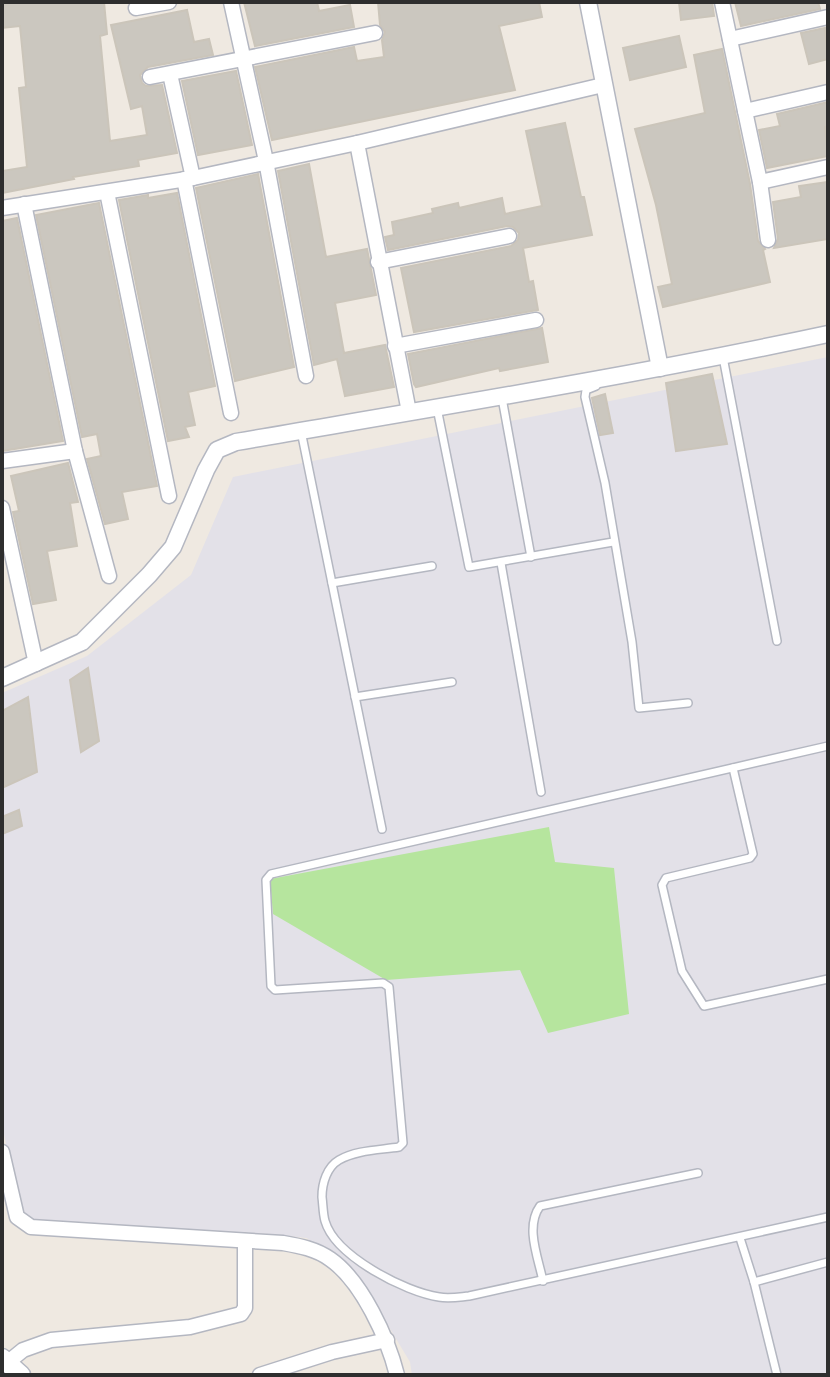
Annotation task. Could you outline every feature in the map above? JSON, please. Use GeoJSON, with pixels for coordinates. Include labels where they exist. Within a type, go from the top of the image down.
{"type":"FeatureCollection","features":[{"type":"Feature","properties":{"kind":"street"},"geometry":{"type":"LineString","coordinates":[[136,8],[169,2]]}},
{"type":"Feature","properties":{"kind":"street"},"geometry":{"type":"LineString","coordinates":[[231,2],[246,60],[306,376]]}},
{"type":"Feature","properties":{"kind":"street"},"geometry":{"type":"LineString","coordinates":[[588,2],[659,371]]}},
{"type":"Feature","properties":{"kind":"street"},"geometry":{"type":"LineString","coordinates":[[722,2],[760,182],[768,240]]}},
{"type":"Feature","properties":{"kind":"street"},"geometry":{"type":"LineString","coordinates":[[730,39],[828,17]]}},
{"type":"Feature","properties":{"kind":"street"},"geometry":{"type":"LineString","coordinates":[[150,77],[375,33]]}},
{"type":"Feature","properties":{"kind":"street"},"geometry":{"type":"LineString","coordinates":[[170,74],[231,413]]}},
{"type":"Feature","properties":{"kind":"street"},"geometry":{"type":"LineString","coordinates":[[2,208],[189,179],[603,85]]}},
{"type":"Feature","properties":{"kind":"street"},"geometry":{"type":"LineString","coordinates":[[745,111],[828,92]]}},
{"type":"Feature","properties":{"kind":"street"},"geometry":{"type":"LineString","coordinates":[[357,143],[409,412]]}},
{"type":"Feature","properties":{"kind":"street"},"geometry":{"type":"LineString","coordinates":[[760,182],[828,167]]}},
{"type":"Feature","properties":{"kind":"street"},"geometry":{"type":"LineString","coordinates":[[107,192],[169,496]]}},
{"type":"Feature","properties":{"kind":"street"},"geometry":{"type":"LineString","coordinates":[[24,204],[75,451],[109,576]]}},
{"type":"Feature","properties":{"kind":"street"},"geometry":{"type":"LineString","coordinates":[[378,262],[509,236]]}},
{"type":"Feature","properties":{"kind":"street"},"geometry":{"type":"LineString","coordinates":[[395,346],[536,320]]}},
{"type":"Feature","properties":{"kind":"street"},"geometry":{"type":"LineString","coordinates":[[2,678],[82,642],[149,575],[173,547],[217,450],[236,442],[659,371],[828,334]]}},
{"type":"Feature","properties":{"kind":"street"},"geometry":{"type":"LineString","coordinates":[[2,461],[75,451]]}},
{"type":"Feature","properties":{"kind":"street"},"geometry":{"type":"LineString","coordinates":[[2,508],[36,664]]}},
{"type":"Feature","properties":{"kind":"street"},"geometry":{"type":"LineString","coordinates":[[2,1152],[17,1217],[31,1227],[305,1247],[330,1259],[347,1274],[387,1340],[397,1375]]}},
{"type":"Feature","properties":{"kind":"street"},"geometry":{"type":"LineString","coordinates":[[10,1365],[23,1350],[51,1340],[190,1327],[241,1314],[245,1308],[245,1241]]}},
{"type":"Feature","properties":{"kind":"street"},"geometry":{"type":"LineString","coordinates":[[260,1375],[332,1352],[387,1340]]}},
{"type":"Feature","properties":{"kind":"lane"},"geometry":{"type":"LineString","coordinates":[[723,357],[777,641]]}},
{"type":"Feature","properties":{"kind":"lane"},"geometry":{"type":"LineString","coordinates":[[659,371],[593,386],[586,390],[585,397],[605,483],[632,642],[639,708],[688,703]]}},
{"type":"Feature","properties":{"kind":"lane"},"geometry":{"type":"LineString","coordinates":[[502,397],[531,557]]}},
{"type":"Feature","properties":{"kind":"lane"},"geometry":{"type":"LineString","coordinates":[[437,408],[467,565],[472,568],[613,542]]}},
{"type":"Feature","properties":{"kind":"lane"},"geometry":{"type":"LineString","coordinates":[[301,431],[382,829]]}},
{"type":"Feature","properties":{"kind":"lane"},"geometry":{"type":"LineString","coordinates":[[501,563],[541,792]]}},
{"type":"Feature","properties":{"kind":"lane"},"geometry":{"type":"LineString","coordinates":[[332,583],[432,566]]}},
{"type":"Feature","properties":{"kind":"lane"},"geometry":{"type":"LineString","coordinates":[[355,697],[452,682]]}},
{"type":"Feature","properties":{"kind":"lane"},"geometry":{"type":"LineString","coordinates":[[828,746],[267,876],[271,986],[275,990],[383,983],[389,987],[404,1139],[399,1147],[356,1154],[337,1161],[326,1175],[322,1190],[325,1224],[353,1256],[383,1277],[413,1291],[439,1297],[469,1296],[828,1217]]}},
{"type":"Feature","properties":{"kind":"lane"},"geometry":{"type":"LineString","coordinates":[[733,768],[753,854],[750,858],[663,880],[682,971],[702,1005],[707,1006],[828,979]]}},
{"type":"Feature","properties":{"kind":"lane"},"geometry":{"type":"LineString","coordinates":[[543,1281],[532,1225],[540,1206],[698,1173]]}},
{"type":"Feature","properties":{"kind":"lane"},"geometry":{"type":"LineString","coordinates":[[740,1238],[777,1375]]}},
{"type":"Feature","properties":{"kind":"lane"},"geometry":{"type":"LineString","coordinates":[[754,1282],[828,1262]]}},
{"type":"Feature","properties":{"kind":"shaded area"},"geometry":{"type":"Polygon","coordinates":[[[828,357],[828,1375],[412,1375],[410,1362],[371,1297],[307,1238],[20,1220],[2,1123],[2,693],[87,656],[191,575],[233,477],[828,357]]]}},
{"type":"Feature","properties":{"kind":"green space"},"geometry":{"type":"Polygon","coordinates":[[[549,827],[555,862],[614,868],[629,1014],[548,1033],[520,970],[386,980],[273,914],[270,879],[549,827]]]}},
{"type":"Feature","properties":{"kind":"building"},"geometry":{"type":"Polygon","coordinates":[[[2,2],[104,2],[107,34],[100,36],[110,141],[147,135],[142,106],[131,109],[111,25],[187,10],[194,42],[209,39],[213,55],[148,67],[140,75],[146,86],[162,85],[177,153],[138,160],[139,166],[2,193],[2,171],[27,167],[19,88],[26,87],[20,26],[2,28],[2,2]]]}},
{"type":"Feature","properties":{"kind":"building"},"geometry":{"type":"Polygon","coordinates":[[[244,2],[317,2],[319,11],[350,5],[354,27],[255,46],[244,2]]]}},
{"type":"Feature","properties":{"kind":"building"},"geometry":{"type":"Polygon","coordinates":[[[378,2],[539,2],[542,17],[499,26],[515,90],[272,140],[255,67],[354,47],[357,61],[384,57],[382,40],[385,32],[380,25],[378,2]]]}},
{"type":"Feature","properties":{"kind":"building"},"geometry":{"type":"Polygon","coordinates":[[[679,2],[712,2],[714,16],[681,20],[679,2]]]}},
{"type":"Feature","properties":{"kind":"building"},"geometry":{"type":"Polygon","coordinates":[[[735,2],[818,2],[820,9],[741,26],[735,2]]]}},
{"type":"Feature","properties":{"kind":"building"},"geometry":{"type":"Polygon","coordinates":[[[825,28],[828,59],[809,64],[801,33],[825,28]]]}},
{"type":"Feature","properties":{"kind":"building"},"geometry":{"type":"Polygon","coordinates":[[[679,36],[686,67],[630,80],[623,48],[679,36]]]}},
{"type":"Feature","properties":{"kind":"building"},"geometry":{"type":"Polygon","coordinates":[[[722,49],[750,184],[758,241],[765,249],[770,282],[663,307],[658,287],[672,284],[656,205],[635,129],[705,113],[694,55],[722,49]]]}},
{"type":"Feature","properties":{"kind":"building"},"geometry":{"type":"Polygon","coordinates":[[[236,71],[252,145],[198,155],[182,81],[236,71]]]}},
{"type":"Feature","properties":{"kind":"building"},"geometry":{"type":"Polygon","coordinates":[[[828,102],[828,126],[825,127],[828,156],[767,168],[759,130],[780,126],[777,114],[828,102]]]}},
{"type":"Feature","properties":{"kind":"building"},"geometry":{"type":"Polygon","coordinates":[[[565,123],[592,235],[523,248],[538,310],[414,332],[401,268],[511,246],[518,240],[519,233],[507,226],[388,250],[385,237],[394,235],[392,222],[433,213],[432,209],[458,203],[459,208],[502,198],[505,214],[542,206],[526,131],[565,123]]]}},
{"type":"Feature","properties":{"kind":"building"},"geometry":{"type":"Polygon","coordinates":[[[309,164],[326,257],[367,249],[376,295],[335,303],[344,353],[385,345],[394,387],[345,396],[337,359],[314,365],[278,171],[309,164]]]}},
{"type":"Feature","properties":{"kind":"building"},"geometry":{"type":"Polygon","coordinates":[[[258,174],[294,367],[235,381],[196,188],[258,174]]]}},
{"type":"Feature","properties":{"kind":"building"},"geometry":{"type":"Polygon","coordinates":[[[828,182],[828,239],[774,248],[778,239],[773,202],[801,197],[799,186],[828,182]]]}},
{"type":"Feature","properties":{"kind":"building"},"geometry":{"type":"Polygon","coordinates":[[[177,193],[215,386],[188,392],[195,425],[185,427],[189,437],[168,441],[119,200],[177,193]]]}},
{"type":"Feature","properties":{"kind":"building"},"geometry":{"type":"Polygon","coordinates":[[[99,203],[157,486],[122,492],[128,519],[105,524],[87,459],[101,456],[97,434],[82,437],[36,215],[99,203]]]}},
{"type":"Feature","properties":{"kind":"building"},"geometry":{"type":"Polygon","coordinates":[[[17,218],[63,441],[2,451],[2,221],[17,218]]]}},
{"type":"Feature","properties":{"kind":"building"},"geometry":{"type":"Polygon","coordinates":[[[542,328],[548,362],[500,371],[499,368],[416,387],[414,384],[408,354],[542,328]]]}},
{"type":"Feature","properties":{"kind":"building"},"geometry":{"type":"Polygon","coordinates":[[[712,374],[727,444],[676,451],[666,383],[712,374]]]}},
{"type":"Feature","properties":{"kind":"building"},"geometry":{"type":"Polygon","coordinates":[[[605,394],[613,433],[600,435],[592,398],[605,394]]]}},
{"type":"Feature","properties":{"kind":"building"},"geometry":{"type":"Polygon","coordinates":[[[68,463],[78,502],[70,503],[77,546],[47,551],[56,600],[33,604],[13,512],[19,511],[11,476],[68,463]]]}},
{"type":"Feature","properties":{"kind":"building"},"geometry":{"type":"Polygon","coordinates":[[[88,668],[99,741],[81,752],[70,680],[88,668]]]}},
{"type":"Feature","properties":{"kind":"building"},"geometry":{"type":"Polygon","coordinates":[[[28,697],[37,772],[2,788],[2,711],[28,697]]]}},
{"type":"Feature","properties":{"kind":"building"},"geometry":{"type":"Polygon","coordinates":[[[19,810],[22,826],[2,834],[2,817],[19,810]]]}}]}
